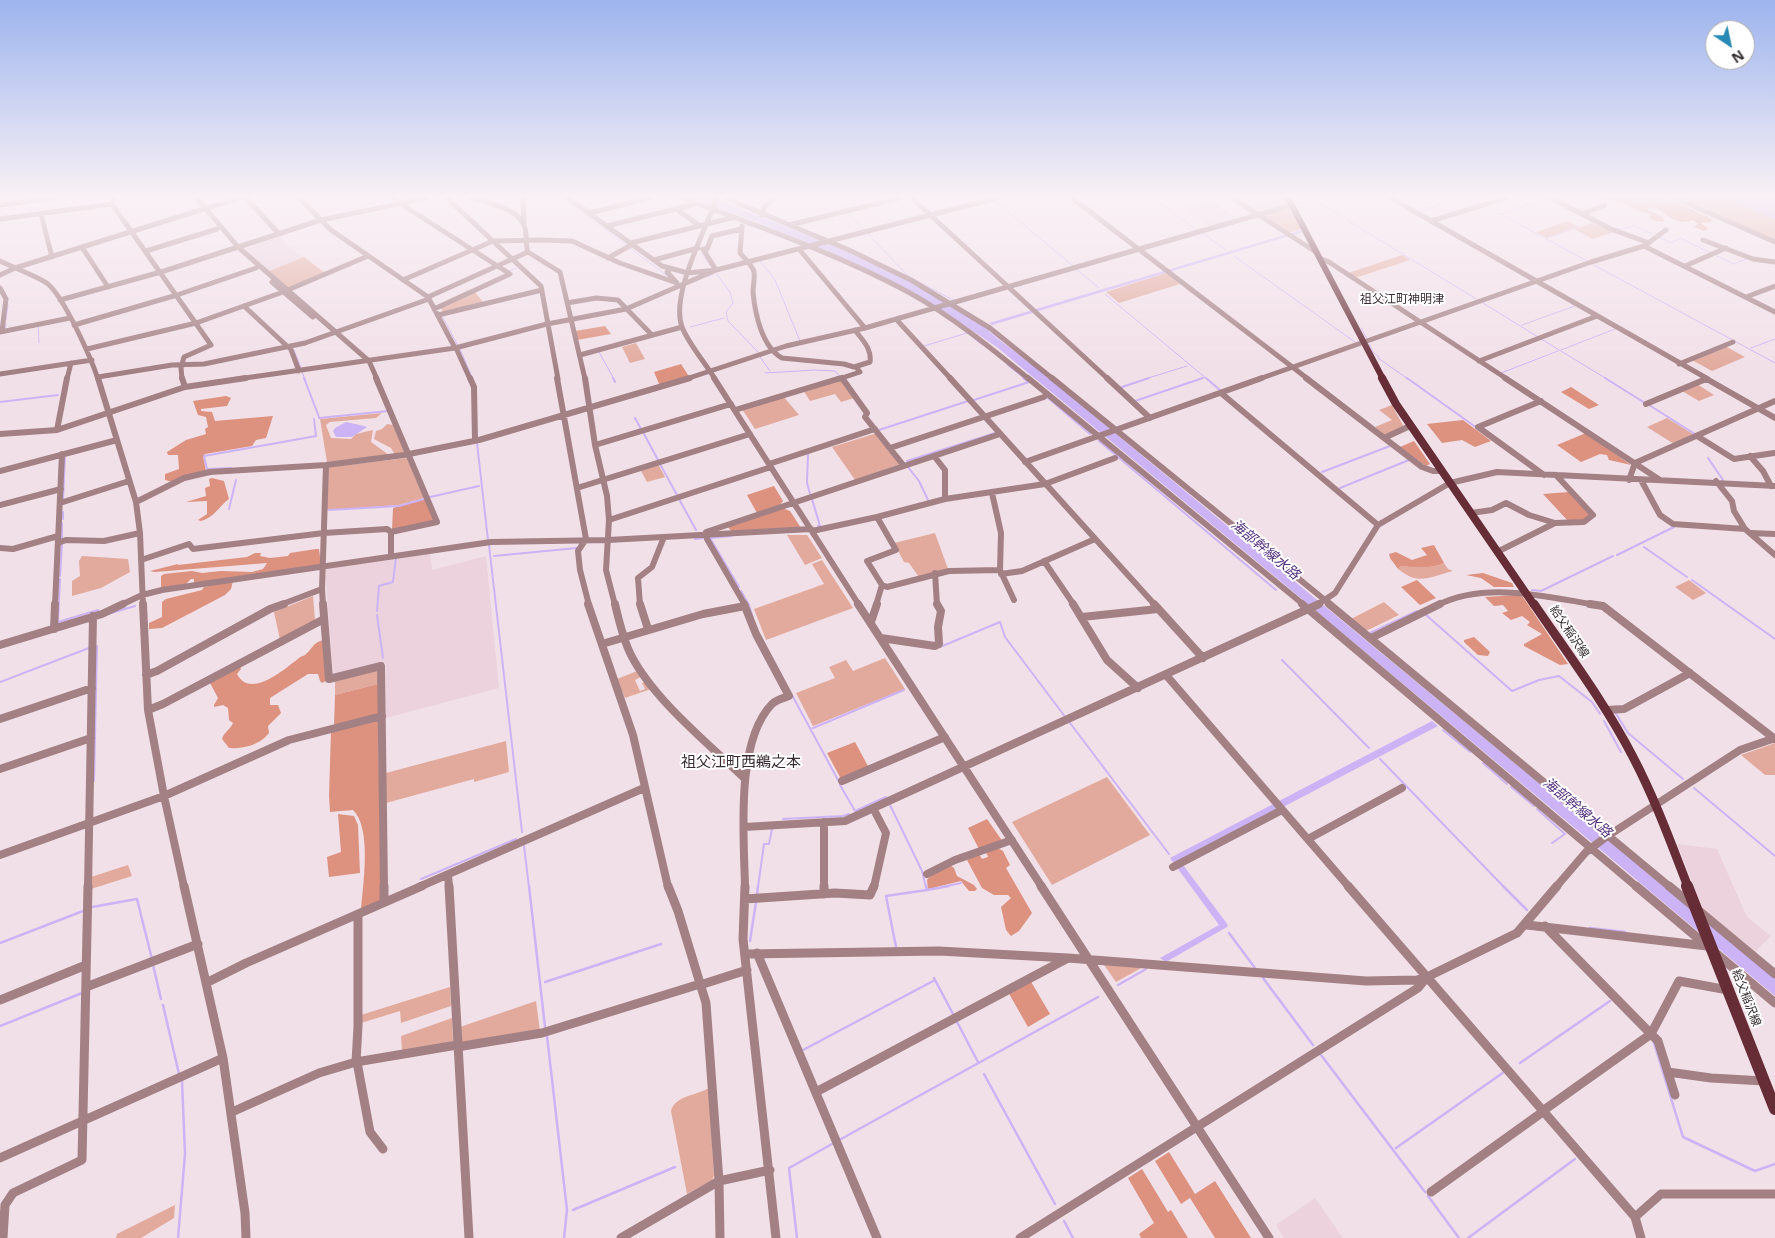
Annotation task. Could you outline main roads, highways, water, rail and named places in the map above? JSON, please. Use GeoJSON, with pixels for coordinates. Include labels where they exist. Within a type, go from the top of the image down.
{"type":"FeatureCollection","features":[{"type":"Feature","properties":{"kind":"main road","name":"給父稲沢線"},"geometry":{"type":"LineString","coordinates":[[1317,256],[1396,404],[1606,710],[1633,757],[1655,804],[1775,1109]]}},
{"type":"Feature","properties":{"kind":"waterway"},"geometry":{"type":"LineString","coordinates":[[640,256],[670,278]]}},
{"type":"Feature","properties":{"kind":"waterway"},"geometry":{"type":"LineString","coordinates":[[703,256],[712,268]]}},
{"type":"Feature","properties":{"kind":"waterway"},"geometry":{"type":"LineString","coordinates":[[889,256],[908,276],[953,300]]}},
{"type":"Feature","properties":{"kind":"waterway"},"geometry":{"type":"LineString","coordinates":[[1061,256],[1073,266]]}},
{"type":"Feature","properties":{"kind":"waterway"},"geometry":{"type":"LineString","coordinates":[[1234,256],[1355,342]]}},
{"type":"Feature","properties":{"kind":"waterway"},"geometry":{"type":"LineString","coordinates":[[1406,256],[1478,300]]}},
{"type":"Feature","properties":{"kind":"waterway"},"geometry":{"type":"LineString","coordinates":[[1577,256],[1587,261]]}},
{"type":"Feature","properties":{"kind":"waterway"},"geometry":{"type":"LineString","coordinates":[[1717,256],[1734,264],[1746,259]]}},
{"type":"Feature","properties":{"kind":"waterway"},"geometry":{"type":"LineString","coordinates":[[760,261],[775,280],[800,341]]}},
{"type":"Feature","properties":{"kind":"waterway"},"geometry":{"type":"LineString","coordinates":[[1594,265],[1775,363]]}},
{"type":"Feature","properties":{"kind":"waterway"},"geometry":{"type":"LineString","coordinates":[[509,271],[517,268]]}},
{"type":"Feature","properties":{"kind":"waterway"},"geometry":{"type":"LineString","coordinates":[[1076,269],[1099,288]]}},
{"type":"Feature","properties":{"kind":"waterway"},"geometry":{"type":"LineString","coordinates":[[716,273],[730,292],[733,303],[726,312],[728,321],[759,353]]}},
{"type":"Feature","properties":{"kind":"waterway"},"geometry":{"type":"LineString","coordinates":[[707,277],[713,274]]}},
{"type":"Feature","properties":{"kind":"waterway"},"geometry":{"type":"LineString","coordinates":[[694,282],[701,279]]}},
{"type":"Feature","properties":{"kind":"waterway"},"geometry":{"type":"LineString","coordinates":[[1105,294],[1207,379]]}},
{"type":"Feature","properties":{"kind":"waterway"},"geometry":{"type":"LineString","coordinates":[[1483,303],[1538,337]]}},
{"type":"Feature","properties":{"kind":"waterway"},"geometry":{"type":"LineString","coordinates":[[6,320],[8,305]]}},
{"type":"Feature","properties":{"kind":"waterway"},"geometry":{"type":"LineString","coordinates":[[1522,325],[1575,306]]}},
{"type":"Feature","properties":{"kind":"waterway"},"geometry":{"type":"LineString","coordinates":[[442,316],[458,346]]}},
{"type":"Feature","properties":{"kind":"waterway"},"geometry":{"type":"LineString","coordinates":[[690,327],[724,318]]}},
{"type":"Feature","properties":{"kind":"waterway"},"geometry":{"type":"LineString","coordinates":[[5,330],[6,323]]}},
{"type":"Feature","properties":{"kind":"waterway"},"geometry":{"type":"LineString","coordinates":[[38,325],[39,343]]}},
{"type":"Feature","properties":{"kind":"waterway"},"geometry":{"type":"LineString","coordinates":[[1361,328],[1367,339]]}},
{"type":"Feature","properties":{"kind":"waterway"},"geometry":{"type":"LineString","coordinates":[[1561,350],[1615,329]]}},
{"type":"Feature","properties":{"kind":"waterway"},"geometry":{"type":"LineString","coordinates":[[988,331],[1003,341]]}},
{"type":"Feature","properties":{"kind":"waterway"},"geometry":{"type":"LineString","coordinates":[[924,346],[967,333]]}},
{"type":"Feature","properties":{"kind":"waterway"},"geometry":{"type":"LineString","coordinates":[[970,335],[982,345]]}},
{"type":"Feature","properties":{"kind":"waterway"},"geometry":{"type":"LineString","coordinates":[[1541,339],[1607,379]]}},
{"type":"Feature","properties":{"kind":"waterway"},"geometry":{"type":"LineString","coordinates":[[1751,348],[1775,339]]}},
{"type":"Feature","properties":{"kind":"waterway"},"geometry":{"type":"LineString","coordinates":[[1369,344],[1373,352],[1379,357]]}},
{"type":"Feature","properties":{"kind":"waterway"},"geometry":{"type":"LineString","coordinates":[[460,349],[472,377]]}},
{"type":"Feature","properties":{"kind":"waterway"},"geometry":{"type":"LineString","coordinates":[[294,350],[301,368]]}},
{"type":"Feature","properties":{"kind":"waterway"},"geometry":{"type":"LineString","coordinates":[[1501,373],[1558,351]]}},
{"type":"Feature","properties":{"kind":"waterway"},"geometry":{"type":"LineString","coordinates":[[599,352],[614,379]]}},
{"type":"Feature","properties":{"kind":"waterway"},"geometry":{"type":"LineString","coordinates":[[760,357],[770,371]]}},
{"type":"Feature","properties":{"kind":"waterway"},"geometry":{"type":"LineString","coordinates":[[1378,358],[1408,379]]}},
{"type":"Feature","properties":{"kind":"waterway"},"geometry":{"type":"LineString","coordinates":[[1007,365],[1025,379]]}},
{"type":"Feature","properties":{"kind":"waterway"},"geometry":{"type":"LineString","coordinates":[[1145,379],[1187,366]]}},
{"type":"Feature","properties":{"kind":"waterway"},"geometry":{"type":"LineString","coordinates":[[765,373],[815,370],[835,371],[840,377]]}},
{"type":"Feature","properties":{"kind":"waterway"},"geometry":{"type":"LineString","coordinates":[[302,372],[305,379]]}},
{"type":"Feature","properties":{"kind":"waterway"},"geometry":{"type":"LineString","coordinates":[[304,378],[319,417]]}},
{"type":"Feature","properties":{"kind":"waterway"},"geometry":{"type":"LineString","coordinates":[[613,378],[615,382]]}},
{"type":"Feature","properties":{"kind":"waterway"},"geometry":{"type":"LineString","coordinates":[[1023,378],[1027,381]]}},
{"type":"Feature","properties":{"kind":"waterway"},"geometry":{"type":"LineString","coordinates":[[1122,387],[1149,378]]}},
{"type":"Feature","properties":{"kind":"waterway"},"geometry":{"type":"LineString","coordinates":[[1135,401],[1203,378],[1199,379]]}},
{"type":"Feature","properties":{"kind":"waterway"},"geometry":{"type":"LineString","coordinates":[[1206,378],[1221,391]]}},
{"type":"Feature","properties":{"kind":"waterway"},"geometry":{"type":"LineString","coordinates":[[1407,378],[1477,428]]}},
{"type":"Feature","properties":{"kind":"waterway"},"geometry":{"type":"LineString","coordinates":[[1605,378],[1645,403]]}},
{"type":"Feature","properties":{"kind":"waterway"},"geometry":{"type":"LineString","coordinates":[[974,400],[1029,382]]}},
{"type":"Feature","properties":{"kind":"waterway"},"geometry":{"type":"LineString","coordinates":[[0,402],[58,395]]}},
{"type":"Feature","properties":{"kind":"waterway"},"geometry":{"type":"LineString","coordinates":[[1048,398],[1090,434]]}},
{"type":"Feature","properties":{"kind":"waterway"},"geometry":{"type":"LineString","coordinates":[[879,430],[968,401]]}},
{"type":"Feature","properties":{"kind":"waterway"},"geometry":{"type":"LineString","coordinates":[[1649,405],[1695,434]]}},
{"type":"Feature","properties":{"kind":"waterway"},"geometry":{"type":"LineString","coordinates":[[319,418],[388,411]]}},
{"type":"Feature","properties":{"kind":"waterway"},"geometry":{"type":"LineString","coordinates":[[635,418],[641,429]]}},
{"type":"Feature","properties":{"kind":"waterway"},"geometry":{"type":"LineString","coordinates":[[231,468],[207,469],[204,456],[316,436],[314,419]]}},
{"type":"Feature","properties":{"kind":"waterway"},"geometry":{"type":"LineString","coordinates":[[643,432],[658,460]]}},
{"type":"Feature","properties":{"kind":"waterway"},"geometry":{"type":"LineString","coordinates":[[907,461],[995,433]]}},
{"type":"Feature","properties":{"kind":"waterway"},"geometry":{"type":"LineString","coordinates":[[1099,441],[1276,590]]}},
{"type":"Feature","properties":{"kind":"waterway"},"geometry":{"type":"LineString","coordinates":[[477,443],[488,540]]}},
{"type":"Feature","properties":{"kind":"waterway"},"geometry":{"type":"LineString","coordinates":[[1322,472],[1390,446]]}},
{"type":"Feature","properties":{"kind":"waterway"},"geometry":{"type":"LineString","coordinates":[[808,454],[807,483],[810,494]]}},
{"type":"Feature","properties":{"kind":"waterway"},"geometry":{"type":"LineString","coordinates":[[63,500],[65,457]]}},
{"type":"Feature","properties":{"kind":"waterway"},"geometry":{"type":"LineString","coordinates":[[1708,458],[1723,480]]}},
{"type":"Feature","properties":{"kind":"waterway"},"geometry":{"type":"LineString","coordinates":[[1340,488],[1409,460]]}},
{"type":"Feature","properties":{"kind":"waterway"},"geometry":{"type":"LineString","coordinates":[[660,464],[677,495]]}},
{"type":"Feature","properties":{"kind":"waterway"},"geometry":{"type":"LineString","coordinates":[[908,467],[919,481],[928,500]]}},
{"type":"Feature","properties":{"kind":"waterway"},"geometry":{"type":"LineString","coordinates":[[229,509],[236,480]]}},
{"type":"Feature","properties":{"kind":"waterway"},"geometry":{"type":"LineString","coordinates":[[430,497],[479,486]]}},
{"type":"Feature","properties":{"kind":"waterway"},"geometry":{"type":"LineString","coordinates":[[329,510],[399,506],[424,499]]}},
{"type":"Feature","properties":{"kind":"waterway"},"geometry":{"type":"LineString","coordinates":[[679,499],[696,530]]}},
{"type":"Feature","properties":{"kind":"waterway"},"geometry":{"type":"LineString","coordinates":[[812,499],[820,526],[818,526]]}},
{"type":"Feature","properties":{"kind":"waterway"},"geometry":{"type":"LineString","coordinates":[[63,512],[63,519]]}},
{"type":"Feature","properties":{"kind":"waterway"},"geometry":{"type":"LineString","coordinates":[[62,523],[62,540]]}},
{"type":"Feature","properties":{"kind":"waterway"},"geometry":{"type":"LineString","coordinates":[[1617,555],[1674,527]]}},
{"type":"Feature","properties":{"kind":"waterway"},"geometry":{"type":"LineString","coordinates":[[731,536],[710,538],[739,587]]}},
{"type":"Feature","properties":{"kind":"waterway"},"geometry":{"type":"LineString","coordinates":[[695,539],[704,538]]}},
{"type":"Feature","properties":{"kind":"waterway"},"geometry":{"type":"LineString","coordinates":[[60,576],[62,544]]}},
{"type":"Feature","properties":{"kind":"waterway"},"geometry":{"type":"LineString","coordinates":[[489,545],[522,832]]}},
{"type":"Feature","properties":{"kind":"waterway"},"geometry":{"type":"LineString","coordinates":[[1644,547],[1687,577]]}},
{"type":"Feature","properties":{"kind":"waterway"},"geometry":{"type":"LineString","coordinates":[[494,556],[577,548]]}},
{"type":"Feature","properties":{"kind":"waterway"},"geometry":{"type":"LineString","coordinates":[[1532,590],[1541,591],[1613,556]]}},
{"type":"Feature","properties":{"kind":"waterway"},"geometry":{"type":"LineString","coordinates":[[377,611],[379,586],[393,582],[396,557]]}},
{"type":"Feature","properties":{"kind":"waterway"},"geometry":{"type":"LineString","coordinates":[[59,600],[60,579]]}},
{"type":"Feature","properties":{"kind":"waterway"},"geometry":{"type":"LineString","coordinates":[[1692,580],[1775,639]]}},
{"type":"Feature","properties":{"kind":"waterway"},"geometry":{"type":"LineString","coordinates":[[741,591],[749,605],[753,618]]}},
{"type":"Feature","properties":{"kind":"waterway"},"geometry":{"type":"LineString","coordinates":[[59,602],[58,622],[98,610],[98,612]]}},
{"type":"Feature","properties":{"kind":"waterway"},"geometry":{"type":"LineString","coordinates":[[111,613],[135,606]]}},
{"type":"Feature","properties":{"kind":"waterway"},"geometry":{"type":"LineString","coordinates":[[1370,633],[1417,611]]}},
{"type":"Feature","properties":{"kind":"waterway"},"geometry":{"type":"LineString","coordinates":[[1425,614],[1512,691],[1539,680],[1559,676],[1592,702],[1600,714]]}},
{"type":"Feature","properties":{"kind":"waterway"},"geometry":{"type":"LineString","coordinates":[[377,615],[383,658]]}},
{"type":"Feature","properties":{"kind":"waterway"},"geometry":{"type":"LineString","coordinates":[[940,647],[1000,622],[1005,637],[1066,718]]}},
{"type":"Feature","properties":{"kind":"waterway"},"geometry":{"type":"LineString","coordinates":[[94,781],[97,646]]}},
{"type":"Feature","properties":{"kind":"waterway"},"geometry":{"type":"LineString","coordinates":[[0,682],[89,648]]}},
{"type":"Feature","properties":{"kind":"waterway"},"geometry":{"type":"LineString","coordinates":[[1282,660],[1369,748]]}},
{"type":"Feature","properties":{"kind":"waterway"},"geometry":{"type":"LineString","coordinates":[[813,728],[904,690]]}},
{"type":"Feature","properties":{"kind":"waterway"},"geometry":{"type":"LineString","coordinates":[[792,695],[838,780]]}},
{"type":"Feature","properties":{"kind":"waterway"},"geometry":{"type":"LineString","coordinates":[[1615,712],[1628,733],[1683,779]]}},
{"type":"Feature","properties":{"kind":"waterway"},"geometry":{"type":"LineString","coordinates":[[1604,721],[1621,752]]}},
{"type":"Feature","properties":{"kind":"waterway"},"geometry":{"type":"LineString","coordinates":[[1070,723],[1169,854]]}},
{"type":"Feature","properties":{"kind":"waterway"},"geometry":{"type":"LineString","coordinates":[[1443,730],[1470,752]]}},
{"type":"Feature","properties":{"kind":"waterway"},"geometry":{"type":"LineString","coordinates":[[1380,759],[1504,887]]}},
{"type":"Feature","properties":{"kind":"waterway"},"geometry":{"type":"LineString","coordinates":[[1483,763],[1507,784]]}},
{"type":"Feature","properties":{"kind":"waterway"},"geometry":{"type":"LineString","coordinates":[[840,785],[855,811],[886,797]]}},
{"type":"Feature","properties":{"kind":"waterway"},"geometry":{"type":"LineString","coordinates":[[1511,787],[1534,806]]}},
{"type":"Feature","properties":{"kind":"waterway"},"geometry":{"type":"LineString","coordinates":[[1694,788],[1775,856]]}},
{"type":"Feature","properties":{"kind":"waterway"},"geometry":{"type":"LineString","coordinates":[[890,805],[922,871],[926,887]]}},
{"type":"Feature","properties":{"kind":"waterway"},"geometry":{"type":"LineString","coordinates":[[1537,809],[1565,834],[1552,843]]}},
{"type":"Feature","properties":{"kind":"waterway"},"geometry":{"type":"LineString","coordinates":[[783,819],[843,816],[849,814]]}},
{"type":"Feature","properties":{"kind":"waterway"},"geometry":{"type":"LineString","coordinates":[[758,887],[764,844],[769,844],[772,829]]}},
{"type":"Feature","properties":{"kind":"waterway"},"geometry":{"type":"LineString","coordinates":[[421,879],[516,839]]}},
{"type":"Feature","properties":{"kind":"waterway"},"geometry":{"type":"LineString","coordinates":[[524,846],[529,887]]}},
{"type":"Feature","properties":{"kind":"waterway"},"geometry":{"type":"LineString","coordinates":[[942,887],[961,883]]}},
{"type":"Feature","properties":{"kind":"waterway"},"geometry":{"type":"LineString","coordinates":[[529,886],[545,1027]]}},
{"type":"Feature","properties":{"kind":"waterway"},"geometry":{"type":"LineString","coordinates":[[757,895],[758,886]]}},
{"type":"Feature","properties":{"kind":"waterway"},"geometry":{"type":"LineString","coordinates":[[926,886],[927,890]]}},
{"type":"Feature","properties":{"kind":"waterway"},"geometry":{"type":"LineString","coordinates":[[927,890],[949,886]]}},
{"type":"Feature","properties":{"kind":"waterway"},"geometry":{"type":"LineString","coordinates":[[1504,887],[1527,910]]}},
{"type":"Feature","properties":{"kind":"waterway"},"geometry":{"type":"LineString","coordinates":[[896,947],[886,896],[927,890]]}},
{"type":"Feature","properties":{"kind":"waterway"},"geometry":{"type":"LineString","coordinates":[[92,907],[137,899],[152,959]]}},
{"type":"Feature","properties":{"kind":"waterway"},"geometry":{"type":"LineString","coordinates":[[750,941],[756,902]]}},
{"type":"Feature","properties":{"kind":"waterway"},"geometry":{"type":"LineString","coordinates":[[0,943],[83,911]]}},
{"type":"Feature","properties":{"kind":"waterway"},"geometry":{"type":"LineString","coordinates":[[1590,928],[1625,932]]}},
{"type":"Feature","properties":{"kind":"waterway"},"geometry":{"type":"LineString","coordinates":[[1229,933],[1255,968]]}},
{"type":"Feature","properties":{"kind":"waterway"},"geometry":{"type":"LineString","coordinates":[[545,982],[661,944]]}},
{"type":"Feature","properties":{"kind":"waterway"},"geometry":{"type":"LineString","coordinates":[[153,965],[161,999]]}},
{"type":"Feature","properties":{"kind":"waterway"},"geometry":{"type":"LineString","coordinates":[[1118,985],[1146,969]]}},
{"type":"Feature","properties":{"kind":"waterway"},"geometry":{"type":"LineString","coordinates":[[934,978],[953,1014]]}},
{"type":"Feature","properties":{"kind":"waterway"},"geometry":{"type":"LineString","coordinates":[[1263,978],[1313,1045]]}},
{"type":"Feature","properties":{"kind":"waterway"},"geometry":{"type":"LineString","coordinates":[[803,1050],[935,980]]}},
{"type":"Feature","properties":{"kind":"waterway"},"geometry":{"type":"LineString","coordinates":[[0,1026],[82,993]]}},
{"type":"Feature","properties":{"kind":"waterway"},"geometry":{"type":"LineString","coordinates":[[841,1139],[1098,997]]}},
{"type":"Feature","properties":{"kind":"waterway"},"geometry":{"type":"LineString","coordinates":[[1520,1063],[1610,1001]]}},
{"type":"Feature","properties":{"kind":"waterway"},"geometry":{"type":"LineString","coordinates":[[163,1005],[179,1074]]}},
{"type":"Feature","properties":{"kind":"waterway"},"geometry":{"type":"LineString","coordinates":[[956,1020],[978,1062]]}},
{"type":"Feature","properties":{"kind":"waterway"},"geometry":{"type":"LineString","coordinates":[[547,1036],[567,1210],[564,1238]]}},
{"type":"Feature","properties":{"kind":"waterway"},"geometry":{"type":"LineString","coordinates":[[1654,1043],[1683,1137],[1755,1171],[1775,1164]]}},
{"type":"Feature","properties":{"kind":"waterway"},"geometry":{"type":"LineString","coordinates":[[1321,1055],[1425,1192]]}},
{"type":"Feature","properties":{"kind":"waterway"},"geometry":{"type":"LineString","coordinates":[[1396,1148],[1504,1072]]}},
{"type":"Feature","properties":{"kind":"waterway"},"geometry":{"type":"LineString","coordinates":[[984,1074],[1055,1204]]}},
{"type":"Feature","properties":{"kind":"waterway"},"geometry":{"type":"LineString","coordinates":[[178,1238],[185,1154],[182,1081]]}},
{"type":"Feature","properties":{"kind":"waterway"},"geometry":{"type":"LineString","coordinates":[[797,1238],[789,1168],[832,1144]]}},
{"type":"Feature","properties":{"kind":"waterway"},"geometry":{"type":"LineString","coordinates":[[1468,1238],[1575,1159]]}},
{"type":"Feature","properties":{"kind":"waterway"},"geometry":{"type":"LineString","coordinates":[[573,1210],[675,1167]]}},
{"type":"Feature","properties":{"kind":"waterway"},"geometry":{"type":"LineString","coordinates":[[1428,1196],[1459,1238]]}},
{"type":"Feature","properties":{"kind":"waterway"},"geometry":{"type":"LineString","coordinates":[[1064,1221],[1073,1238]]}},
{"type":"Feature","properties":{"kind":"district","name":"祖父江町神明津"},"geometry":{"type":"Point","coordinates":[1402,300]}},
{"type":"Feature","properties":{"kind":"district","name":"祖父江町西鵜之本"},"geometry":{"type":"Point","coordinates":[741,763]}},
{"type":"Feature","properties":{"kind":"water label","name":"海部幹線水路"},"geometry":{"type":"Point","coordinates":[1265,550]}},
{"type":"Feature","properties":{"kind":"water label","name":"海部幹線水路"},"geometry":{"type":"Point","coordinates":[1577,808]}}]}
